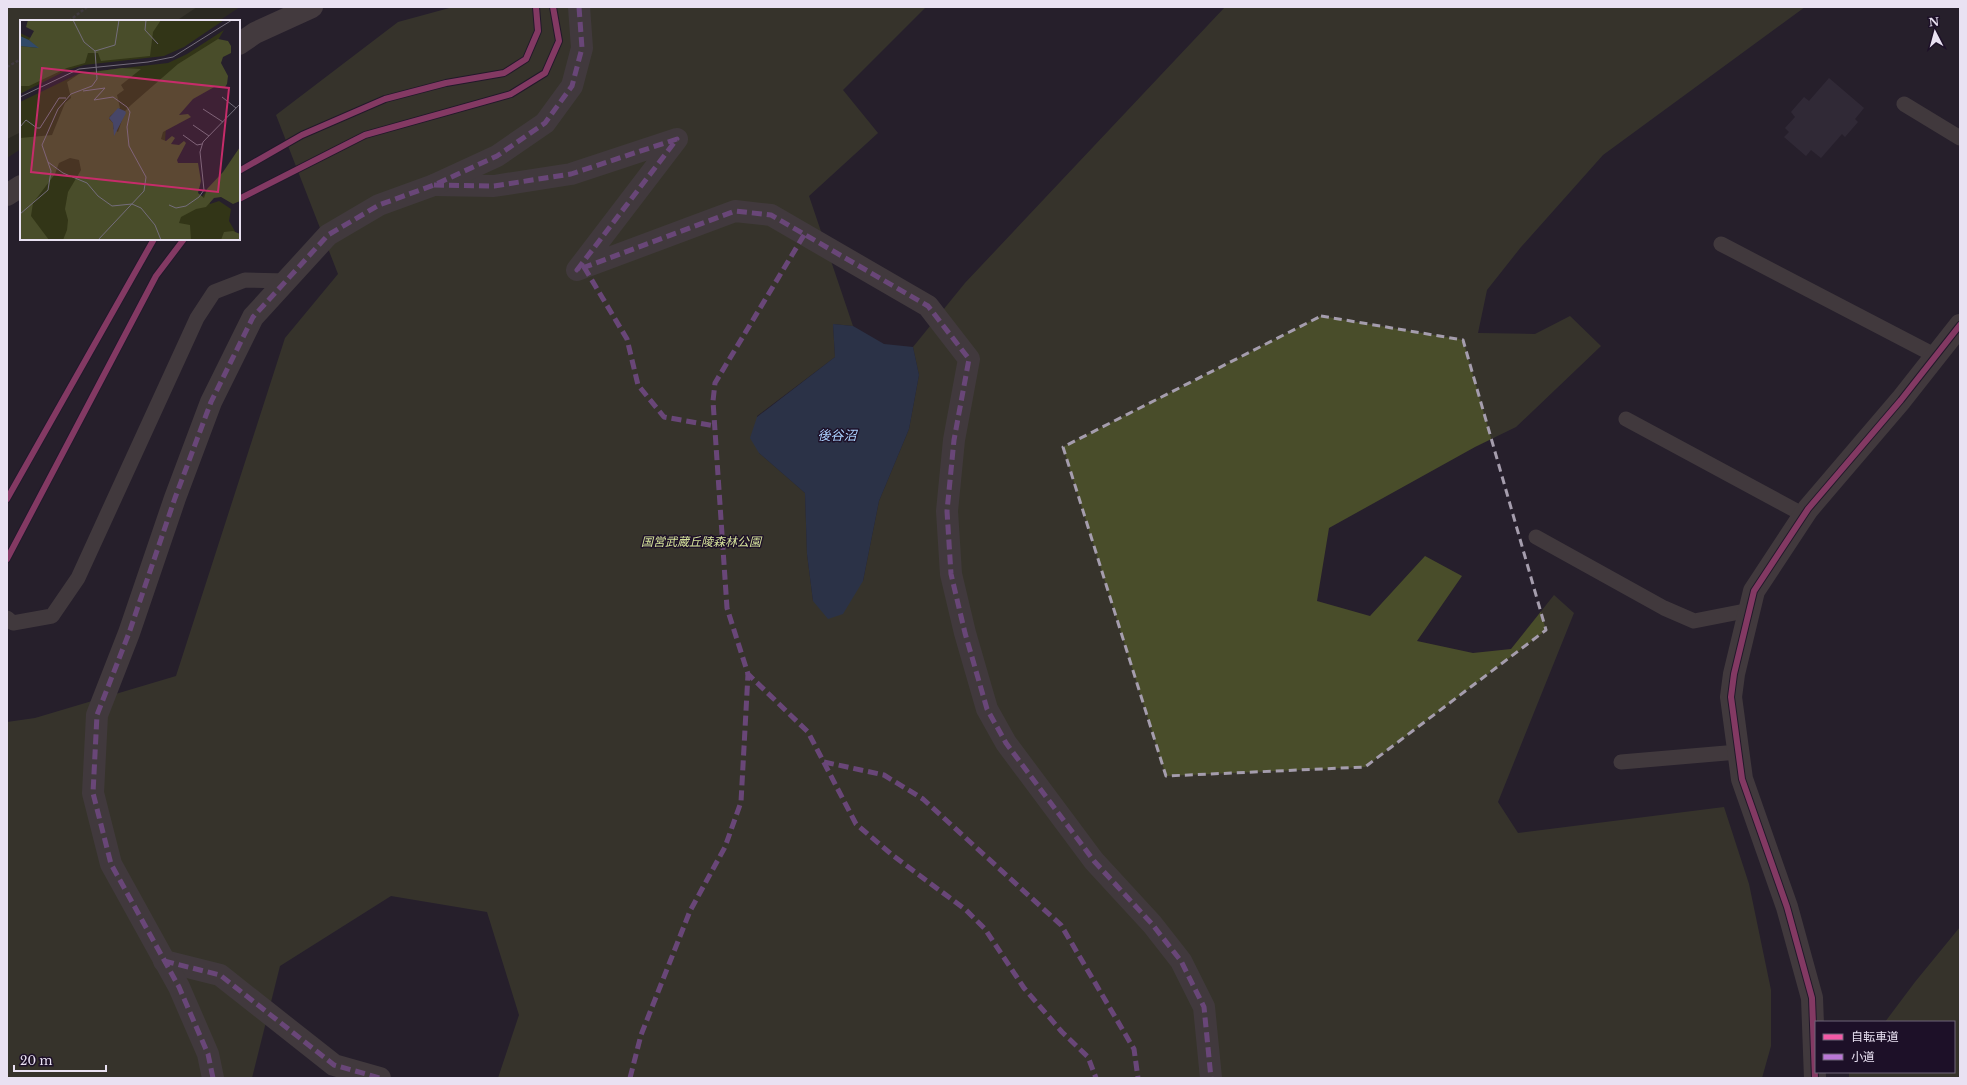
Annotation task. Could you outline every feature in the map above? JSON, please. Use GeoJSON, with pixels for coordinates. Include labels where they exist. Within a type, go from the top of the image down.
{"type":"FeatureCollection","features":[{"type":"Feature","properties":{"kind":"main road"},"geometry":{"type":"LineString","coordinates":[[240,43],[255,33],[312,7]]}},
{"type":"Feature","properties":{"kind":"main road"},"geometry":{"type":"LineString","coordinates":[[7,195],[20,187]]}},
{"type":"Feature","properties":{"kind":"street"},"geometry":{"type":"LineString","coordinates":[[212,1078],[208,1054],[179,987],[111,864],[93,793],[97,715],[129,633],[175,498],[211,402],[253,317],[328,235],[379,205],[434,185],[497,156],[545,123],[572,86],[582,48],[579,7]]}},
{"type":"Feature","properties":{"kind":"street"},"geometry":{"type":"LineString","coordinates":[[434,185],[494,186],[571,174],[677,139],[577,270],[735,211],[771,214],[928,306],[968,360],[954,440],[947,511],[951,574],[965,632],[988,709],[1006,743],[1090,855],[1152,924],[1181,961],[1204,1007],[1211,1078]]}},
{"type":"Feature","properties":{"kind":"street"},"geometry":{"type":"LineString","coordinates":[[1815,1078],[1812,998],[1787,907],[1742,779],[1731,697],[1734,674],[1754,592],[1804,515],[1901,400],[1960,325]]}},
{"type":"Feature","properties":{"kind":"street"},"geometry":{"type":"LineString","coordinates":[[164,961],[220,975],[334,1064],[380,1078]]}},
{"type":"Feature","properties":{"kind":"lane"},"geometry":{"type":"LineString","coordinates":[[1904,104],[1960,138]]}},
{"type":"Feature","properties":{"kind":"lane"},"geometry":{"type":"LineString","coordinates":[[1721,244],[1936,356]]}},
{"type":"Feature","properties":{"kind":"lane"},"geometry":{"type":"LineString","coordinates":[[7,618],[13,622],[52,616],[78,578],[197,318],[214,292],[245,280],[286,281]]}},
{"type":"Feature","properties":{"kind":"lane"},"geometry":{"type":"LineString","coordinates":[[1626,419],[1804,515]]}},
{"type":"Feature","properties":{"kind":"lane"},"geometry":{"type":"LineString","coordinates":[[1536,537],[1664,608],[1694,621],[1750,610]]}},
{"type":"Feature","properties":{"kind":"lane"},"geometry":{"type":"LineString","coordinates":[[1621,762],[1738,752]]}},
{"type":"Feature","properties":{"kind":"path"},"geometry":{"type":"LineString","coordinates":[[70,20],[87,7]]}},
{"type":"Feature","properties":{"kind":"path"},"geometry":{"type":"LineString","coordinates":[[7,67],[20,60]]}},
{"type":"Feature","properties":{"kind":"highlighted area"},"geometry":{"type":"Polygon","coordinates":[[[1321,316],[1463,340],[1546,630],[1365,767],[1166,776],[1063,447],[1321,316]]]}},
{"type":"Feature","properties":{"kind":"green space"},"geometry":{"type":"Polygon","coordinates":[[[7,7],[240,7],[220,20],[20,20],[20,150],[7,158],[7,7]]]}},
{"type":"Feature","properties":{"kind":"green space"},"geometry":{"type":"Polygon","coordinates":[[[7,7],[197,7],[178,20],[20,20],[20,132],[7,139],[7,7]]]}},
{"type":"Feature","properties":{"kind":"green space","name":"国営武蔵丘陵森林公園"},"geometry":{"type":"Polygon","coordinates":[[[453,7],[926,7],[843,90],[878,133],[809,196],[853,326],[833,324],[835,357],[757,416],[759,453],[805,493],[807,554],[813,601],[863,581],[879,501],[909,429],[919,375],[913,347],[965,283],[1225,7],[1805,7],[1603,155],[1521,247],[1487,290],[1478,333],[1535,334],[1570,316],[1601,346],[1516,427],[1475,447],[1329,528],[1317,601],[1370,616],[1425,556],[1462,576],[1417,641],[1473,653],[1511,649],[1554,595],[1574,613],[1498,802],[1518,833],[1724,807],[1749,884],[1771,990],[1771,1046],[1762,1078],[498,1078],[519,1015],[487,912],[391,896],[280,966],[252,1078],[7,1078],[7,722],[35,718],[176,676],[285,338],[338,274],[276,115],[398,22],[453,7]]]}},
{"type":"Feature","properties":{"kind":"green space"},"geometry":{"type":"Polygon","coordinates":[[[1960,927],[1960,1078],[1849,1078],[1849,1073],[1955,1073],[1955,1021],[1886,1021],[1915,982],[1960,927]]]}},
{"type":"Feature","properties":{"kind":"water","name":"後谷沼"},"geometry":{"type":"Polygon","coordinates":[[[833,324],[853,326],[884,344],[913,347],[919,375],[909,429],[879,501],[863,581],[843,614],[828,619],[813,601],[807,554],[805,493],[759,453],[750,438],[757,417],[835,357],[833,324]]]}},
{"type":"Feature","properties":{"kind":"building"},"geometry":{"type":"Polygon","coordinates":[[[1829,78],[1864,108],[1855,119],[1858,122],[1845,137],[1842,134],[1821,158],[1811,150],[1806,156],[1784,137],[1789,132],[1785,128],[1795,117],[1791,112],[1804,97],[1809,101],[1829,78]]]}},
{"type":"Feature","properties":{"kind":"marked path"},"geometry":{"type":"LineString","coordinates":[[213,1078],[208,1054],[179,987],[111,864],[93,793],[97,715],[129,633],[175,498],[211,402],[253,317],[328,235],[379,205],[434,185],[497,156],[545,123],[572,86],[582,48],[579,7]]}},
{"type":"Feature","properties":{"kind":"marked path"},"geometry":{"type":"LineString","coordinates":[[434,185],[494,186],[571,174],[677,139],[577,270],[735,211],[771,215],[928,306],[969,359],[954,440],[947,511],[951,574],[965,633],[987,709],[1006,743],[1094,861],[1152,924],[1181,961],[1204,1007],[1211,1078]]}},
{"type":"Feature","properties":{"kind":"marked path"},"geometry":{"type":"LineString","coordinates":[[804,235],[715,383],[713,401],[727,608],[748,674],[808,732],[856,824],[891,854],[966,910],[985,929],[1024,988],[1062,1032],[1088,1057],[1096,1078]]}},
{"type":"Feature","properties":{"kind":"marked path"},"geometry":{"type":"LineString","coordinates":[[584,267],[627,339],[638,385],[664,417],[715,426]]}},
{"type":"Feature","properties":{"kind":"marked path"},"geometry":{"type":"LineString","coordinates":[[630,1078],[641,1035],[690,911],[725,847],[741,802],[748,674]]}},
{"type":"Feature","properties":{"kind":"marked path"},"geometry":{"type":"LineString","coordinates":[[824,762],[884,775],[923,799],[1061,925],[1134,1049],[1138,1078]]}},
{"type":"Feature","properties":{"kind":"marked path"},"geometry":{"type":"LineString","coordinates":[[164,961],[220,975],[334,1065],[380,1078]]}},
{"type":"Feature","properties":{"kind":"cycle path"},"geometry":{"type":"LineString","coordinates":[[240,170],[302,135],[385,99],[446,83],[504,73],[526,59],[538,31],[536,7]]}},
{"type":"Feature","properties":{"kind":"cycle path"},"geometry":{"type":"LineString","coordinates":[[240,198],[365,135],[511,94],[545,73],[559,41],[553,7]]}},
{"type":"Feature","properties":{"kind":"cycle path"},"geometry":{"type":"LineString","coordinates":[[7,499],[153,240]]}},
{"type":"Feature","properties":{"kind":"cycle path"},"geometry":{"type":"LineString","coordinates":[[7,559],[156,276],[183,240]]}},
{"type":"Feature","properties":{"kind":"cycle path"},"geometry":{"type":"LineString","coordinates":[[1815,1078],[1812,998],[1787,907],[1742,779],[1731,697],[1734,674],[1754,591],[1808,509],[1901,400],[1960,325]]}}]}
